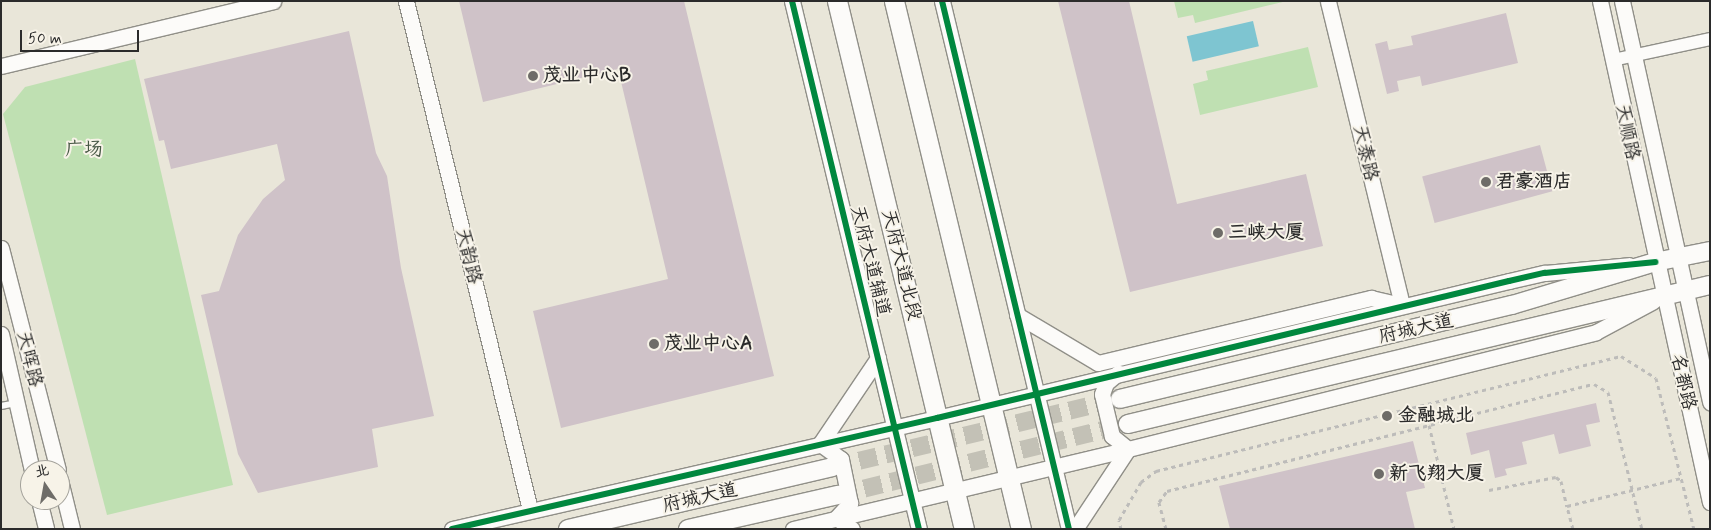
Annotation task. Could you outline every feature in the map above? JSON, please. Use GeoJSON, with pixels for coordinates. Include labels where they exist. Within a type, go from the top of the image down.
{"type":"FeatureCollection","features":[{"type":"Feature","properties":{"kind":"main road","name":"天府大道北段"},"geometry":{"type":"LineString","coordinates":[[837,1],[964,529]]}},
{"type":"Feature","properties":{"kind":"main road"},"geometry":{"type":"LineString","coordinates":[[894,1],[1021,529]]}},
{"type":"Feature","properties":{"kind":"main road","name":"府城大道"},"geometry":{"type":"LineString","coordinates":[[1120,399],[1512,306],[1655,262],[1710,251]]}},
{"type":"Feature","properties":{"kind":"main road","name":"府城大道"},"geometry":{"type":"LineString","coordinates":[[1128,424],[1710,285]]}},
{"type":"Feature","properties":{"kind":"main road","name":"府城大道"},"geometry":{"type":"LineString","coordinates":[[568,529],[832,467]]}},
{"type":"Feature","properties":{"kind":"main road","name":"府城大道"},"geometry":{"type":"LineString","coordinates":[[688,529],[838,495]]}},
{"type":"Feature","properties":{"kind":"street"},"geometry":{"type":"LineString","coordinates":[[1,66],[273,1]]}},
{"type":"Feature","properties":{"kind":"street","name":"天韵路"},"geometry":{"type":"LineString","coordinates":[[406,1],[530,510]]}},
{"type":"Feature","properties":{"kind":"street","name":"天府大道辅道"},"geometry":{"type":"LineString","coordinates":[[792,1],[919,529]]}},
{"type":"Feature","properties":{"kind":"street"},"geometry":{"type":"LineString","coordinates":[[942,1],[1069,529]]}},
{"type":"Feature","properties":{"kind":"street","name":"天泰路"},"geometry":{"type":"LineString","coordinates":[[1328,1],[1402,305]]}},
{"type":"Feature","properties":{"kind":"street","name":"天顺路"},"geometry":{"type":"LineString","coordinates":[[1600,1],[1655,262]]}},
{"type":"Feature","properties":{"kind":"street","name":"天顺路"},"geometry":{"type":"LineString","coordinates":[[1622,1],[1676,258],[1710,402]]}},
{"type":"Feature","properties":{"kind":"street"},"geometry":{"type":"LineString","coordinates":[[1613,60],[1710,38]]}},
{"type":"Feature","properties":{"kind":"street","name":"天晖路"},"geometry":{"type":"LineString","coordinates":[[1,248],[55,460]]}},
{"type":"Feature","properties":{"kind":"street"},"geometry":{"type":"LineString","coordinates":[[452,529],[938,418],[1402,305],[1545,273],[1655,262]]}},
{"type":"Feature","properties":{"kind":"street","name":"名都路"},"geometry":{"type":"LineString","coordinates":[[1655,262],[1705,461],[1710,502]]}},
{"type":"Feature","properties":{"kind":"street"},"geometry":{"type":"LineString","coordinates":[[793,529],[1128,450],[1596,332],[1663,297]]}},
{"type":"Feature","properties":{"kind":"street"},"geometry":{"type":"LineString","coordinates":[[1017,314],[1098,363],[1371,298],[1402,305]]}},
{"type":"Feature","properties":{"kind":"street","name":"天晖路"},"geometry":{"type":"LineString","coordinates":[[1,334],[30,460]]}},
{"type":"Feature","properties":{"kind":"street"},"geometry":{"type":"LineString","coordinates":[[820,444],[878,358]]}},
{"type":"Feature","properties":{"kind":"street"},"geometry":{"type":"LineString","coordinates":[[1118,373],[1106,383],[1102,394],[1112,436],[1128,450]]}},
{"type":"Feature","properties":{"kind":"street"},"geometry":{"type":"LineString","coordinates":[[820,444],[841,460],[850,503],[836,518]]}},
{"type":"Feature","properties":{"kind":"street"},"geometry":{"type":"LineString","coordinates":[[1075,529],[1128,450]]}},
{"type":"Feature","properties":{"kind":"street"},"geometry":{"type":"LineString","coordinates":[[41,510],[46,529]]}},
{"type":"Feature","properties":{"kind":"street"},"geometry":{"type":"LineString","coordinates":[[67,510],[72,529]]}},
{"type":"Feature","properties":{"kind":"street"},"geometry":{"type":"LineString","coordinates":[[836,518],[852,529]]}},
{"type":"Feature","properties":{"kind":"lane"},"geometry":{"type":"LineString","coordinates":[[1,406],[17,403]]}},
{"type":"Feature","properties":{"kind":"path"},"geometry":{"type":"LineString","coordinates":[[1121,529],[1119,520],[1141,482],[1156,471],[1621,356],[1656,378],[1694,529]]}},
{"type":"Feature","properties":{"kind":"path"},"geometry":{"type":"LineString","coordinates":[[1166,529],[1159,502],[1167,491],[1594,384],[1608,392],[1642,529]]}},
{"type":"Feature","properties":{"kind":"path"},"geometry":{"type":"LineString","coordinates":[[1429,425],[1454,529]]}},
{"type":"Feature","properties":{"kind":"path"},"geometry":{"type":"LineString","coordinates":[[1489,490],[1546,476],[1556,477],[1561,481],[1572,529]]}},
{"type":"Feature","properties":{"kind":"path"},"geometry":{"type":"LineString","coordinates":[[1567,506],[1681,478]]}},
{"type":"Feature","properties":{"kind":"green space"},"geometry":{"type":"Polygon","coordinates":[[[1174,1],[1287,1],[1195,23],[1193,15],[1178,18],[1174,1]]]}},
{"type":"Feature","properties":{"kind":"green space"},"geometry":{"type":"Polygon","coordinates":[[[1308,47],[1318,87],[1200,115],[1193,84],[1208,80],[1206,71],[1308,47]]]}},
{"type":"Feature","properties":{"kind":"green space","name":"广场"},"geometry":{"type":"Polygon","coordinates":[[[135,59],[233,485],[107,515],[3,114],[25,87],[135,59]]]}},
{"type":"Feature","properties":{"kind":"water"},"geometry":{"type":"Polygon","coordinates":[[[1253,21],[1259,46],[1193,62],[1187,36],[1253,21]]]}},
{"type":"Feature","properties":{"kind":"building"},"geometry":{"type":"Polygon","coordinates":[[[459,1],[684,1],[774,376],[561,428],[533,311],[668,279],[618,69],[483,102],[459,1]]]}},
{"type":"Feature","properties":{"kind":"building"},"geometry":{"type":"Polygon","coordinates":[[[1058,1],[1129,1],[1177,204],[1306,174],[1323,246],[1130,292],[1058,1]]]}},
{"type":"Feature","properties":{"kind":"building"},"geometry":{"type":"Polygon","coordinates":[[[1506,13],[1518,63],[1422,86],[1420,76],[1397,81],[1399,91],[1387,94],[1375,44],[1387,41],[1389,50],[1413,45],[1411,36],[1506,13]]]}},
{"type":"Feature","properties":{"kind":"building"},"geometry":{"type":"Polygon","coordinates":[[[349,31],[376,153],[387,176],[401,268],[434,416],[372,429],[378,467],[258,493],[238,454],[201,295],[219,291],[238,235],[263,199],[285,180],[277,144],[171,169],[164,140],[159,141],[144,79],[349,31]]]}},
{"type":"Feature","properties":{"kind":"building","name":"君豪酒店"},"geometry":{"type":"Polygon","coordinates":[[[1540,145],[1552,191],[1435,223],[1422,177],[1540,145]]]}},
{"type":"Feature","properties":{"kind":"building"},"geometry":{"type":"Polygon","coordinates":[[[1596,403],[1600,422],[1586,425],[1591,446],[1559,454],[1554,434],[1522,442],[1527,464],[1505,469],[1507,475],[1495,478],[1489,450],[1471,455],[1466,433],[1596,403]]]}},
{"type":"Feature","properties":{"kind":"building"},"geometry":{"type":"Polygon","coordinates":[[[1413,441],[1425,488],[1406,492],[1415,529],[1230,529],[1219,486],[1413,441]]]}},
{"type":"Feature","properties":{"kind":"tunnel"},"geometry":{"type":"LineString","coordinates":[[833,467],[1119,399]]}},
{"type":"Feature","properties":{"kind":"tunnel"},"geometry":{"type":"LineString","coordinates":[[838,495],[1127,424]]}},
{"type":"Feature","properties":{"kind":"cycle path"},"geometry":{"type":"LineString","coordinates":[[792,1],[919,529]]}},
{"type":"Feature","properties":{"kind":"cycle path"},"geometry":{"type":"LineString","coordinates":[[942,1],[1069,529]]}},
{"type":"Feature","properties":{"kind":"cycle path"},"geometry":{"type":"LineString","coordinates":[[452,529],[937,418],[1545,273],[1655,262]]}},
{"type":"Feature","properties":{"kind":"place","name":"茂业中心B"},"geometry":{"type":"Point","coordinates":[533,76]}},
{"type":"Feature","properties":{"kind":"place","name":"君豪酒店"},"geometry":{"type":"Point","coordinates":[1486,182]}},
{"type":"Feature","properties":{"kind":"place","name":"三峡大厦"},"geometry":{"type":"Point","coordinates":[1218,233]}},
{"type":"Feature","properties":{"kind":"place","name":"茂业中心A"},"geometry":{"type":"Point","coordinates":[654,344]}},
{"type":"Feature","properties":{"kind":"place","name":"金融城北"},"geometry":{"type":"Point","coordinates":[1387,416]}},
{"type":"Feature","properties":{"kind":"place","name":"新飞翔大厦"},"geometry":{"type":"Point","coordinates":[1379,474]}}]}
